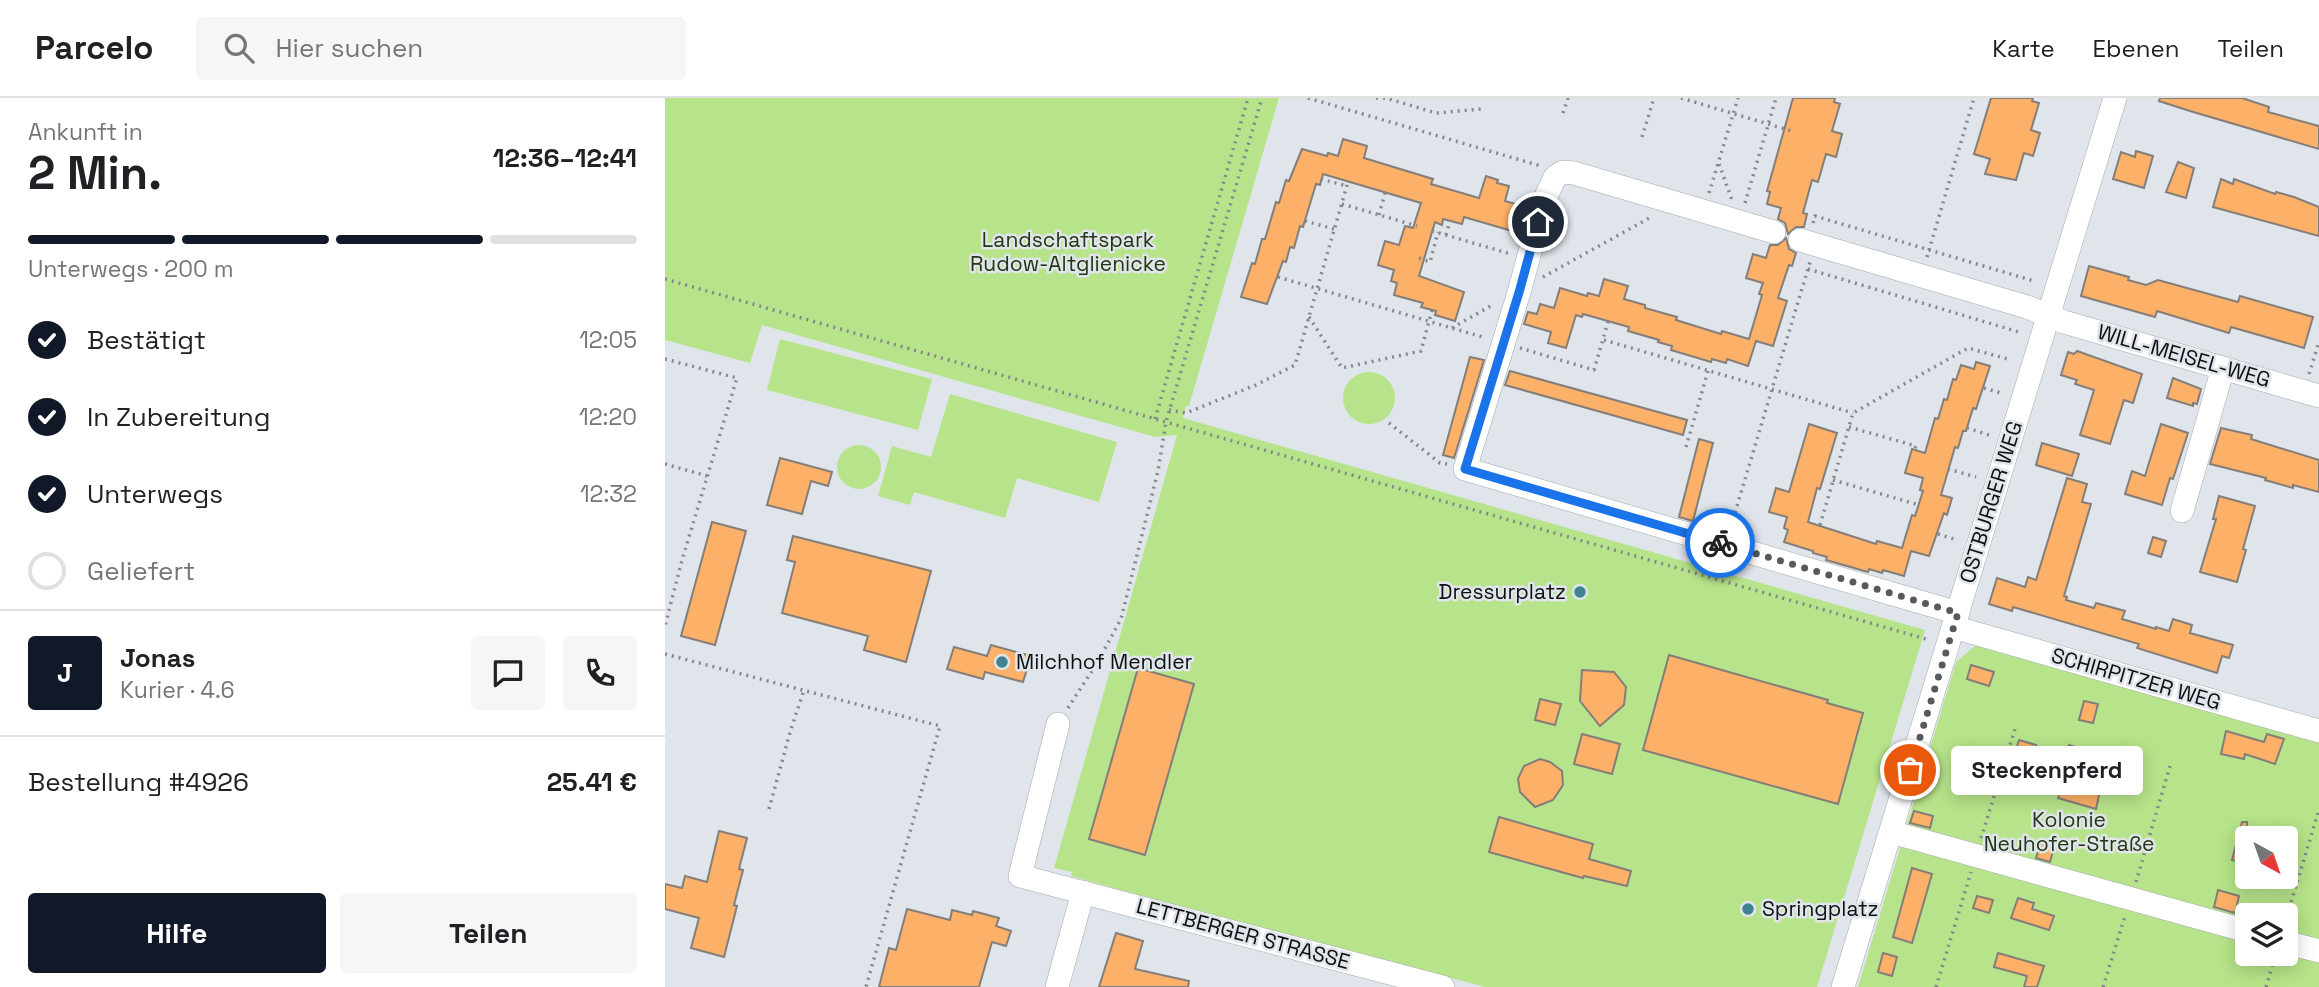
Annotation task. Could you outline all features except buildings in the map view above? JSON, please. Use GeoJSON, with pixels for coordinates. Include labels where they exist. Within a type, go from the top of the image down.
{"type":"FeatureCollection","features":[{"type":"Feature","properties":{"kind":"street","name":"OSTBURGER WEG"},"geometry":{"type":"LineString","coordinates":[[1843,987],[2115,98]]}},
{"type":"Feature","properties":{"kind":"street"},"geometry":{"type":"LineString","coordinates":[[1465,469],[1520,289],[1543,203],[1555,177],[1563,172],[1574,173],[1704,211],[1737,216],[1774,232]]}},
{"type":"Feature","properties":{"kind":"street","name":"WILL-MEISEL-WEG"},"geometry":{"type":"LineString","coordinates":[[1808,242],[2311,394]]}},
{"type":"Feature","properties":{"kind":"street"},"geometry":{"type":"LineString","coordinates":[[2182,511],[2223,368]]}},
{"type":"Feature","properties":{"kind":"street","name":"SCHIRPITZER WEG"},"geometry":{"type":"LineString","coordinates":[[1465,469],[1726,545],[1956,620],[2319,731]]}},
{"type":"Feature","properties":{"kind":"street","name":"LETTBERGER STRASSE"},"geometry":{"type":"LineString","coordinates":[[1058,724],[1020,876],[1443,987]]}},
{"type":"Feature","properties":{"kind":"street"},"geometry":{"type":"LineString","coordinates":[[1891,832],[2235,928]]}},
{"type":"Feature","properties":{"kind":"street"},"geometry":{"type":"LineString","coordinates":[[1056,987],[1083,892]]}},
{"type":"Feature","properties":{"kind":"street"},"geometry":{"type":"LineString","coordinates":[[2298,945],[2319,951]]}},
{"type":"Feature","properties":{"kind":"path"},"geometry":{"type":"LineString","coordinates":[[1155,419],[1248,98]]}},
{"type":"Feature","properties":{"kind":"path"},"geometry":{"type":"LineString","coordinates":[[1058,724],[1121,619],[1158,471],[1165,422],[1262,98]]}},
{"type":"Feature","properties":{"kind":"path"},"geometry":{"type":"LineString","coordinates":[[1308,98],[1563,172]]}},
{"type":"Feature","properties":{"kind":"path"},"geometry":{"type":"LineString","coordinates":[[1376,98],[1436,113],[1481,109]]}},
{"type":"Feature","properties":{"kind":"path"},"geometry":{"type":"LineString","coordinates":[[1563,113],[1568,98]]}},
{"type":"Feature","properties":{"kind":"path"},"geometry":{"type":"LineString","coordinates":[[1642,137],[1654,98]]}},
{"type":"Feature","properties":{"kind":"path"},"geometry":{"type":"LineString","coordinates":[[1681,98],[1795,132]]}},
{"type":"Feature","properties":{"kind":"path"},"geometry":{"type":"LineString","coordinates":[[1704,211],[1738,98]]}},
{"type":"Feature","properties":{"kind":"path"},"geometry":{"type":"LineString","coordinates":[[1737,216],[1776,98]]}},
{"type":"Feature","properties":{"kind":"path"},"geometry":{"type":"LineString","coordinates":[[1921,276],[1974,98]]}},
{"type":"Feature","properties":{"kind":"path"},"geometry":{"type":"LineString","coordinates":[[1718,162],[1737,216]]}},
{"type":"Feature","properties":{"kind":"path"},"geometry":{"type":"LineString","coordinates":[[1169,410],[1186,414],[1256,385],[1295,365],[1348,184],[1321,179]]}},
{"type":"Feature","properties":{"kind":"path"},"geometry":{"type":"LineString","coordinates":[[1379,215],[1385,192]]}},
{"type":"Feature","properties":{"kind":"path"},"geometry":{"type":"LineString","coordinates":[[1452,328],[1676,203]]}},
{"type":"Feature","properties":{"kind":"path"},"geometry":{"type":"LineString","coordinates":[[1342,204],[1417,226]]}},
{"type":"Feature","properties":{"kind":"path"},"geometry":{"type":"LineString","coordinates":[[1726,545],[1808,270],[1808,242],[1815,216],[2034,281]]}},
{"type":"Feature","properties":{"kind":"path"},"geometry":{"type":"LineString","coordinates":[[1305,221],[1334,229]]}},
{"type":"Feature","properties":{"kind":"path"},"geometry":{"type":"LineString","coordinates":[[1446,235],[1450,221]]}},
{"type":"Feature","properties":{"kind":"path"},"geometry":{"type":"LineString","coordinates":[[1432,231],[1527,262]]}},
{"type":"Feature","properties":{"kind":"path"},"geometry":{"type":"LineString","coordinates":[[1419,258],[1430,262],[1438,232]]}},
{"type":"Feature","properties":{"kind":"path"},"geometry":{"type":"LineString","coordinates":[[1808,270],[2019,332]]}},
{"type":"Feature","properties":{"kind":"path"},"geometry":{"type":"LineString","coordinates":[[1278,277],[1594,370],[1608,321]]}},
{"type":"Feature","properties":{"kind":"path"},"geometry":{"type":"LineString","coordinates":[[665,279],[1926,639]]}},
{"type":"Feature","properties":{"kind":"path"},"geometry":{"type":"LineString","coordinates":[[1309,317],[1342,368],[1420,351],[1432,310]]}},
{"type":"Feature","properties":{"kind":"path"},"geometry":{"type":"LineString","coordinates":[[1603,340],[1853,413]]}},
{"type":"Feature","properties":{"kind":"path"},"geometry":{"type":"LineString","coordinates":[[2311,394],[2319,342]]}},
{"type":"Feature","properties":{"kind":"path"},"geometry":{"type":"LineString","coordinates":[[1820,525],[1853,413],[1968,348],[2011,360]]}},
{"type":"Feature","properties":{"kind":"path"},"geometry":{"type":"LineString","coordinates":[[665,359],[737,378],[665,626]]}},
{"type":"Feature","properties":{"kind":"path"},"geometry":{"type":"LineString","coordinates":[[1686,447],[1708,370]]}},
{"type":"Feature","properties":{"kind":"path"},"geometry":{"type":"LineString","coordinates":[[1984,388],[2001,393]]}},
{"type":"Feature","properties":{"kind":"path"},"geometry":{"type":"LineString","coordinates":[[1389,423],[1440,463],[1465,469]]}},
{"type":"Feature","properties":{"kind":"path"},"geometry":{"type":"LineString","coordinates":[[1849,427],[1916,446],[1915,450]]}},
{"type":"Feature","properties":{"kind":"path"},"geometry":{"type":"LineString","coordinates":[[1967,428],[1989,435]]}},
{"type":"Feature","properties":{"kind":"path"},"geometry":{"type":"LineString","coordinates":[[665,464],[707,475]]}},
{"type":"Feature","properties":{"kind":"path"},"geometry":{"type":"LineString","coordinates":[[1948,469],[1976,477]]}},
{"type":"Feature","properties":{"kind":"path"},"geometry":{"type":"LineString","coordinates":[[1833,480],[1919,505]]}},
{"type":"Feature","properties":{"kind":"path"},"geometry":{"type":"LineString","coordinates":[[1938,534],[1958,540]]}},
{"type":"Feature","properties":{"kind":"path"},"geometry":{"type":"LineString","coordinates":[[665,654],[940,726],[866,987]]}},
{"type":"Feature","properties":{"kind":"path"},"geometry":{"type":"LineString","coordinates":[[769,809],[804,690]]}},
{"type":"Feature","properties":{"kind":"path"},"geometry":{"type":"LineString","coordinates":[[2103,987],[2170,766]]}},
{"type":"Feature","properties":{"kind":"path"},"geometry":{"type":"LineString","coordinates":[[2291,903],[2318,813]]}},
{"type":"Feature","properties":{"kind":"path"},"geometry":{"type":"LineString","coordinates":[[2266,987],[2272,966]]}},
{"type":"Feature","properties":{"kind":"green space","name":"Landschaftspark Rudow-Altglienicke"},"geometry":{"type":"Polygon","coordinates":[[[665,98],[1279,98],[1189,406],[1186,406],[1183,418],[1925,630],[1817,987],[1485,987],[1292,935],[1290,937],[1071,876],[1072,872],[1054,868],[1177,435],[1155,437],[762,325],[750,363],[665,340],[665,98]]]}},
{"type":"Feature","properties":{"kind":"green space"},"geometry":{"type":"Polygon","coordinates":[[[780,339],[932,379],[918,430],[767,390],[780,339]]]}},
{"type":"Feature","properties":{"kind":"green space"},"geometry":{"type":"Polygon","coordinates":[[[1369,372],[1388,379],[1395,398],[1388,417],[1369,424],[1350,417],[1343,398],[1350,379],[1369,372]]]}},
{"type":"Feature","properties":{"kind":"green space"},"geometry":{"type":"Polygon","coordinates":[[[950,394],[1117,442],[1099,502],[1017,478],[1005,518],[914,492],[910,505],[878,496],[892,446],[931,457],[950,394]]]}},
{"type":"Feature","properties":{"kind":"green space"},"geometry":{"type":"Polygon","coordinates":[[[859,445],[874,452],[881,467],[874,482],[859,489],[844,482],[837,467],[844,452],[859,445]]]}},
{"type":"Feature","properties":{"kind":"green space","name":"Kolonie Neuhofer-Straße"},"geometry":{"type":"Polygon","coordinates":[[[1976,645],[2319,743],[2319,987],[1858,987],[1956,662],[1976,645]]]}},
{"type":"Feature","properties":{"kind":"way so far"},"geometry":{"type":"LineString","coordinates":[[1720,543],[1958,613],[1910,770]]}},
{"type":"Feature","properties":{"kind":"place","name":"Dressurplatz"},"geometry":{"type":"Point","coordinates":[1580,592]}},
{"type":"Feature","properties":{"kind":"place","name":"Milchhof Mendler"},"geometry":{"type":"Point","coordinates":[1002,662]}},
{"type":"Feature","properties":{"kind":"place","name":"Steckenpferd"},"geometry":{"type":"Point","coordinates":[1910,770]}},
{"type":"Feature","properties":{"kind":"place","name":"Springplatz"},"geometry":{"type":"Point","coordinates":[1748,909]}},
{"type":"Feature","properties":{"kind":"route"},"geometry":{"type":"LineString","coordinates":[[1538,222],[1465,469],[1720,543]]}}]}
